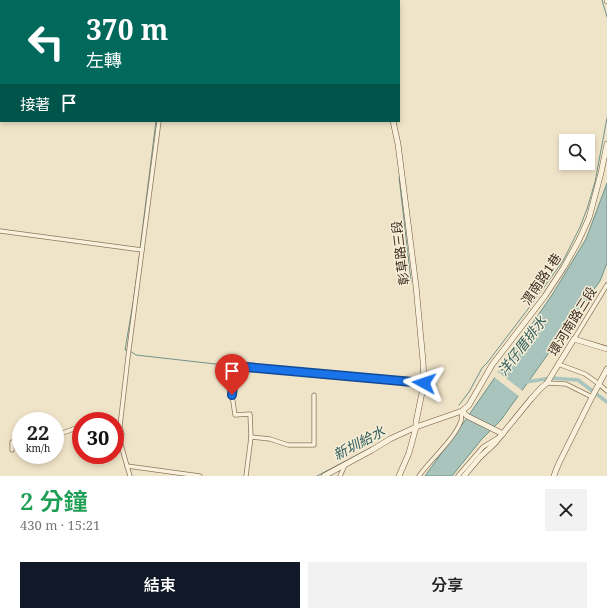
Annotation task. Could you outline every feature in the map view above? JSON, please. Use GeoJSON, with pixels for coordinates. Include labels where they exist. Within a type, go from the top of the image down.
{"type":"FeatureCollection","features":[{"type":"Feature","properties":{"kind":"street"},"geometry":{"type":"LineString","coordinates":[[130,476],[120,441],[122,434],[120,426],[159,122]]}},
{"type":"Feature","properties":{"kind":"street","name":"彰草路三段"},"geometry":{"type":"LineString","coordinates":[[393,122],[398,144],[416,286],[424,383],[409,453],[399,476]]}},
{"type":"Feature","properties":{"kind":"street","name":"渭南路1巷"},"geometry":{"type":"LineString","coordinates":[[462,411],[469,405],[492,365],[545,296],[578,242],[589,218],[607,144]]}},
{"type":"Feature","properties":{"kind":"street"},"geometry":{"type":"LineString","coordinates":[[0,231],[142,250]]}},
{"type":"Feature","properties":{"kind":"street","name":"環河南路三段"},"geometry":{"type":"LineString","coordinates":[[464,476],[480,457],[503,434],[531,399],[547,383],[607,285]]}},
{"type":"Feature","properties":{"kind":"street"},"geometry":{"type":"LineString","coordinates":[[574,339],[607,349]]}},
{"type":"Feature","properties":{"kind":"street"},"geometry":{"type":"LineString","coordinates":[[246,476],[251,437],[250,414],[235,415],[232,395],[235,366],[424,383]]}},
{"type":"Feature","properties":{"kind":"street"},"geometry":{"type":"LineString","coordinates":[[557,366],[585,374],[607,392]]}},
{"type":"Feature","properties":{"kind":"street"},"geometry":{"type":"LineString","coordinates":[[554,476],[592,396],[607,369]]}},
{"type":"Feature","properties":{"kind":"street"},"geometry":{"type":"LineString","coordinates":[[547,383],[566,384],[592,396]]}},
{"type":"Feature","properties":{"kind":"street"},"geometry":{"type":"LineString","coordinates":[[251,437],[270,439],[288,445],[314,446],[314,395]]}},
{"type":"Feature","properties":{"kind":"street"},"geometry":{"type":"LineString","coordinates":[[324,476],[416,424],[462,411]]}},
{"type":"Feature","properties":{"kind":"street"},"geometry":{"type":"LineString","coordinates":[[462,411],[467,416],[503,434]]}},
{"type":"Feature","properties":{"kind":"street"},"geometry":{"type":"LineString","coordinates":[[419,476],[452,437],[461,420],[462,411]]}},
{"type":"Feature","properties":{"kind":"street"},"geometry":{"type":"LineString","coordinates":[[458,476],[482,447],[503,434]]}},
{"type":"Feature","properties":{"kind":"street"},"geometry":{"type":"LineString","coordinates":[[340,476],[346,464]]}},
{"type":"Feature","properties":{"kind":"street"},"geometry":{"type":"LineString","coordinates":[[127,466],[180,475],[200,476]]}},
{"type":"Feature","properties":{"kind":"water","name":"洋仔厝排水"},"geometry":{"type":"Polygon","coordinates":[[[607,183],[607,263],[600,281],[501,420],[481,440],[452,476],[425,476],[552,295],[586,239],[607,183]]]}},
{"type":"Feature","properties":{"kind":"pier"},"geometry":{"type":"Polygon","coordinates":[[[498,372],[524,392],[520,397],[494,377],[498,372]]]}},
{"type":"Feature","properties":{"kind":"waterway"},"geometry":{"type":"LineString","coordinates":[[602,0],[607,17]]}},
{"type":"Feature","properties":{"kind":"waterway"},"geometry":{"type":"LineString","coordinates":[[459,405],[469,392],[482,368],[563,261],[587,209],[595,182],[607,118]]}},
{"type":"Feature","properties":{"kind":"waterway"},"geometry":{"type":"LineString","coordinates":[[140,249],[156,122]]}},
{"type":"Feature","properties":{"kind":"waterway"},"geometry":{"type":"LineString","coordinates":[[399,177],[411,281]]}},
{"type":"Feature","properties":{"kind":"waterway"},"geometry":{"type":"LineString","coordinates":[[127,350],[125,350],[140,252]]}},
{"type":"Feature","properties":{"kind":"waterway"},"geometry":{"type":"LineString","coordinates":[[130,351],[136,355],[233,366]]}},
{"type":"Feature","properties":{"kind":"waterway"},"geometry":{"type":"LineString","coordinates":[[286,372],[421,386]]}},
{"type":"Feature","properties":{"kind":"waterway"},"geometry":{"type":"LineString","coordinates":[[526,382],[552,378],[578,380],[607,402]]}},
{"type":"Feature","properties":{"kind":"waterway","name":"新圳給水"},"geometry":{"type":"LineString","coordinates":[[317,476],[376,445]]}},
{"type":"Feature","properties":{"kind":"route"},"geometry":{"type":"LineString","coordinates":[[232,395],[235,366],[424,383]]}}]}
